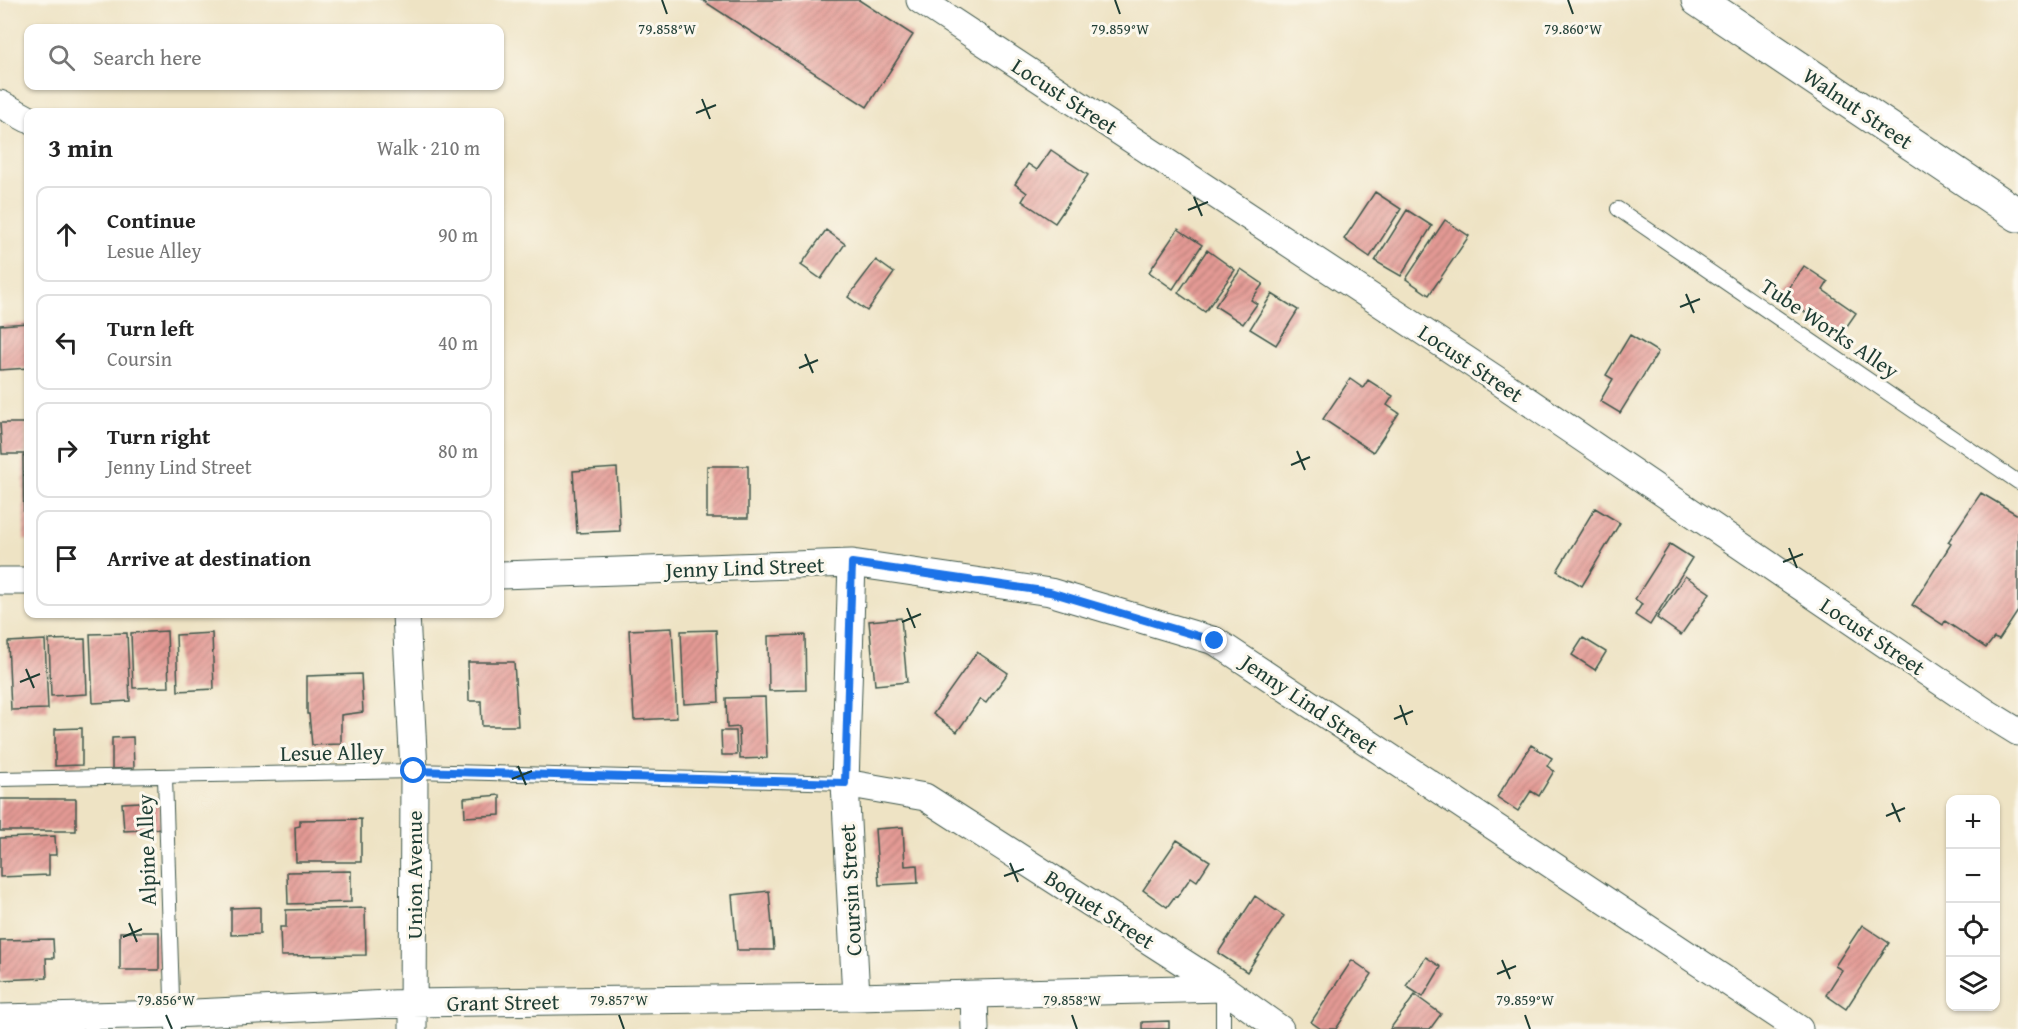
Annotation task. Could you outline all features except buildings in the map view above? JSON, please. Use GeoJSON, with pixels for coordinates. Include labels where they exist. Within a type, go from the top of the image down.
{"type":"FeatureCollection","features":[{"type":"Feature","properties":{"kind":"main road","name":"Walnut Street"},"geometry":{"type":"LineString","coordinates":[[1698,0],[2018,215]]}},
{"type":"Feature","properties":{"kind":"street","name":"Locust Street"},"geometry":{"type":"LineString","coordinates":[[920,0],[1497,380],[2018,732]]}},
{"type":"Feature","properties":{"kind":"street"},"geometry":{"type":"LineString","coordinates":[[0,104],[24,118]]}},
{"type":"Feature","properties":{"kind":"street","name":"Jenny Lind Street"},"geometry":{"type":"LineString","coordinates":[[504,575],[852,563],[1050,592],[1215,641],[1799,1029]]}},
{"type":"Feature","properties":{"kind":"street","name":"Coursin Street"},"geometry":{"type":"LineString","coordinates":[[852,563],[845,783],[856,997]]}},
{"type":"Feature","properties":{"kind":"street"},"geometry":{"type":"LineString","coordinates":[[0,581],[24,581]]}},
{"type":"Feature","properties":{"kind":"street","name":"Union Avenue"},"geometry":{"type":"LineString","coordinates":[[406,618],[414,771],[413,1016]]}},
{"type":"Feature","properties":{"kind":"street","name":"Boquet Street"},"geometry":{"type":"LineString","coordinates":[[845,783],[925,797],[1223,988],[1280,1029]]}},
{"type":"Feature","properties":{"kind":"street","name":"Grant Street"},"geometry":{"type":"LineString","coordinates":[[0,1018],[173,1022],[413,1016],[856,997],[1223,988]]}},
{"type":"Feature","properties":{"kind":"street"},"geometry":{"type":"LineString","coordinates":[[974,995],[975,1029]]}},
{"type":"Feature","properties":{"kind":"lane","name":"Tube Works Alley"},"geometry":{"type":"LineString","coordinates":[[1618,209],[2018,482]]}},
{"type":"Feature","properties":{"kind":"lane","name":"Lesue Alley"},"geometry":{"type":"LineString","coordinates":[[0,779],[414,771],[845,783]]}},
{"type":"Feature","properties":{"kind":"lane","name":"Alpine Alley"},"geometry":{"type":"LineString","coordinates":[[165,777],[173,1022]]}},
{"type":"Feature","properties":{"kind":"lane"},"geometry":{"type":"LineString","coordinates":[[1223,988],[1223,1029]]}},
{"type":"Feature","properties":{"kind":"route"},"geometry":{"type":"LineString","coordinates":[[414,771],[845,783],[852,563],[1050,592],[1215,641]]}}]}
